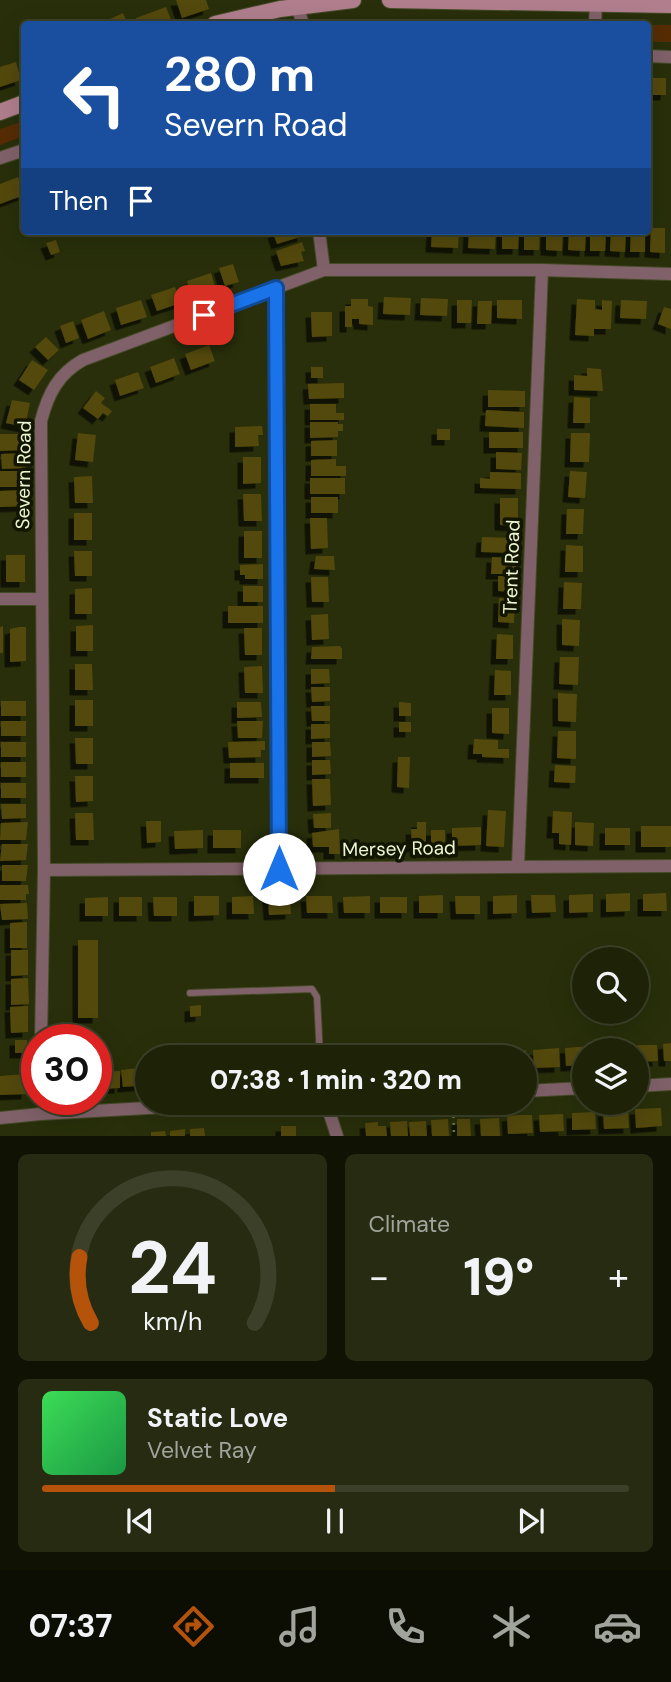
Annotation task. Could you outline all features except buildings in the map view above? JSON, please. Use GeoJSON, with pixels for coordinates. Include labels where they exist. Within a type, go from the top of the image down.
{"type":"FeatureCollection","features":[{"type":"Feature","properties":{"kind":"street"},"geometry":{"type":"LineString","coordinates":[[229,21],[297,6],[353,0]]}},
{"type":"Feature","properties":{"kind":"street"},"geometry":{"type":"LineString","coordinates":[[390,0],[671,5]]}},
{"type":"Feature","properties":{"kind":"street"},"geometry":{"type":"LineString","coordinates":[[595,21],[596,4]]}},
{"type":"Feature","properties":{"kind":"street"},"geometry":{"type":"LineString","coordinates":[[297,6],[302,21]]}},
{"type":"Feature","properties":{"kind":"street"},"geometry":{"type":"LineString","coordinates":[[651,57],[671,57]]}},
{"type":"Feature","properties":{"kind":"street"},"geometry":{"type":"LineString","coordinates":[[0,112],[21,104]]}},
{"type":"Feature","properties":{"kind":"street"},"geometry":{"type":"LineString","coordinates":[[0,158],[21,151]]}},
{"type":"Feature","properties":{"kind":"street"},"geometry":{"type":"LineString","coordinates":[[320,235],[324,270]]}},
{"type":"Feature","properties":{"kind":"street","name":"Severn Road"},"geometry":{"type":"LineString","coordinates":[[41,1024],[44,870],[41,421],[45,404],[60,377],[83,360],[324,270],[671,274]]}},
{"type":"Feature","properties":{"kind":"street","name":"Trent Road"},"geometry":{"type":"LineString","coordinates":[[518,866],[542,271]]}},
{"type":"Feature","properties":{"kind":"street"},"geometry":{"type":"LineString","coordinates":[[276,288],[279,869]]}},
{"type":"Feature","properties":{"kind":"street"},"geometry":{"type":"LineString","coordinates":[[0,599],[41,599]]}},
{"type":"Feature","properties":{"kind":"street","name":"Mersey Road"},"geometry":{"type":"LineString","coordinates":[[44,870],[671,866]]}},
{"type":"Feature","properties":{"kind":"street"},"geometry":{"type":"LineString","coordinates":[[649,1085],[671,1084]]}},
{"type":"Feature","properties":{"kind":"street"},"geometry":{"type":"LineString","coordinates":[[537,1090],[572,1089]]}},
{"type":"Feature","properties":{"kind":"street"},"geometry":{"type":"LineString","coordinates":[[112,1110],[135,1109]]}},
{"type":"Feature","properties":{"kind":"street"},"geometry":{"type":"LineString","coordinates":[[0,1118],[30,1115]]}},
{"type":"Feature","properties":{"kind":"street"},"geometry":{"type":"LineString","coordinates":[[330,1115],[337,1136]]}},
{"type":"Feature","properties":{"kind":"lane"},"geometry":{"type":"LineString","coordinates":[[190,993],[312,989],[317,997],[319,1045]]}},
{"type":"Feature","properties":{"kind":"path"},"geometry":{"type":"LineString","coordinates":[[453,1115],[454,1136]]}},
{"type":"Feature","properties":{"kind":"shaded area"},"geometry":{"type":"Polygon","coordinates":[[[651,25],[671,25],[671,42],[651,42],[651,25]]]}},
{"type":"Feature","properties":{"kind":"shaded area"},"geometry":{"type":"Polygon","coordinates":[[[21,122],[21,137],[0,145],[0,129],[21,122]]]}},
{"type":"Feature","properties":{"kind":"route"},"geometry":{"type":"LineString","coordinates":[[204,315],[276,288],[279,869]]}}]}
